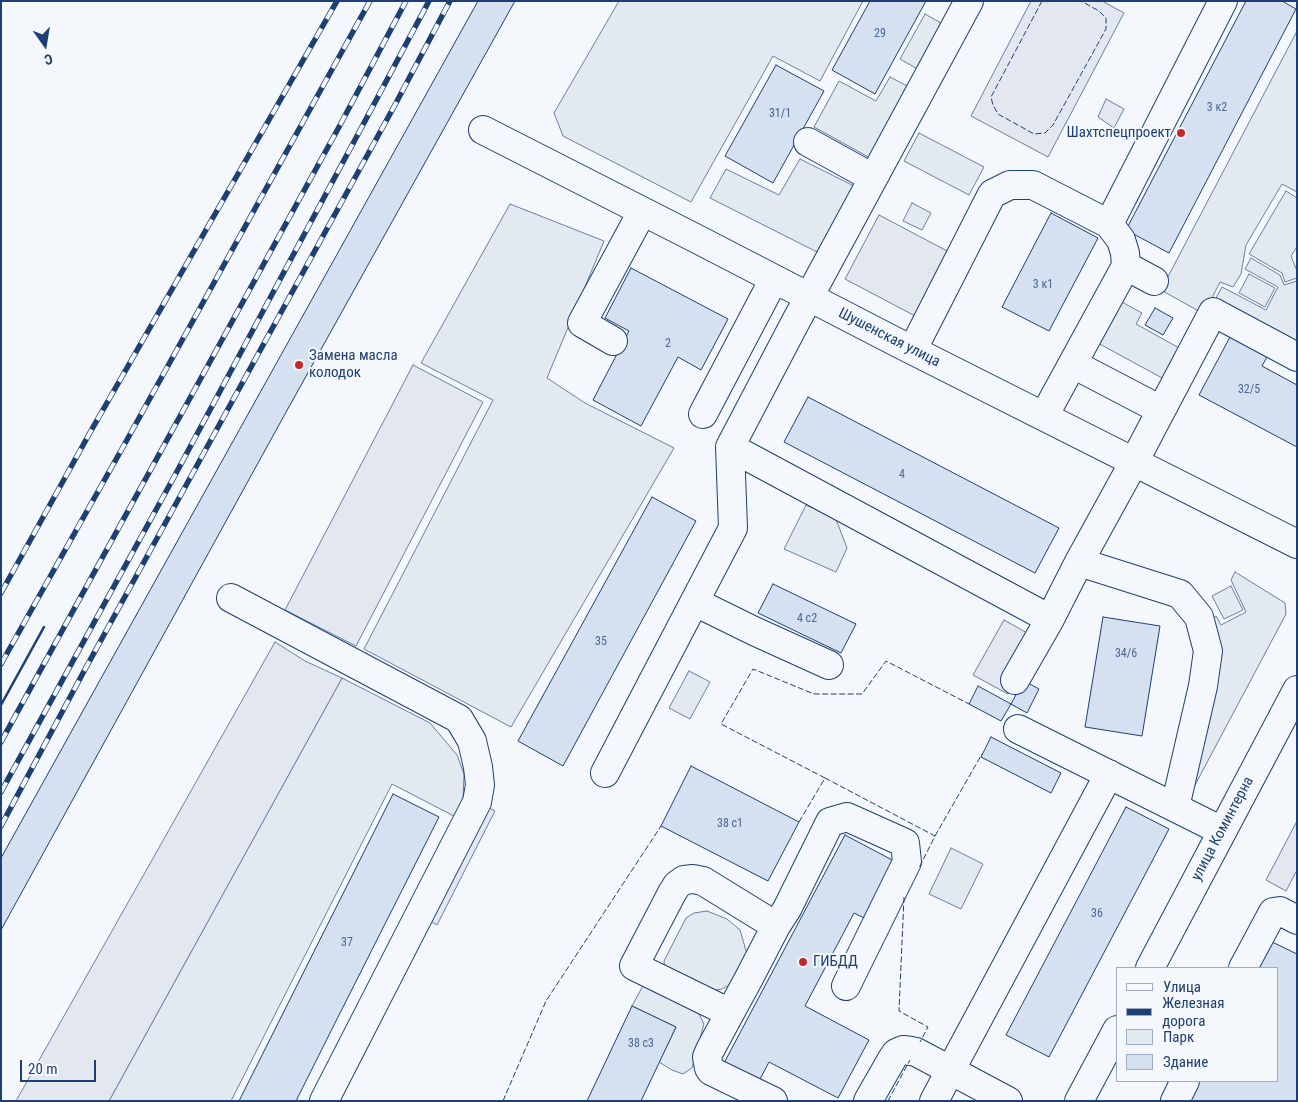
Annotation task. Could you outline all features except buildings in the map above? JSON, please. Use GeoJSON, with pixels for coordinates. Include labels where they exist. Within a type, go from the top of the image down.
{"type":"FeatureCollection","features":[{"type":"Feature","properties":{"kind":"street"},"geometry":{"type":"LineString","coordinates":[[605,773],[733,528],[730,447],[969,1]]}},
{"type":"Feature","properties":{"kind":"street"},"geometry":{"type":"LineString","coordinates":[[1109,224],[1223,1]]}},
{"type":"Feature","properties":{"kind":"street","name":"Шушенская улица"},"geometry":{"type":"LineString","coordinates":[[483,130],[1297,544]]}},
{"type":"Feature","properties":{"kind":"street"},"geometry":{"type":"LineString","coordinates":[[808,142],[874,178]]}},
{"type":"Feature","properties":{"kind":"street"},"geometry":{"type":"LineString","coordinates":[[913,350],[992,194],[1010,185],[1033,185],[1109,224],[1120,240],[1126,266],[1044,416]]}},
{"type":"Feature","properties":{"kind":"street"},"geometry":{"type":"LineString","coordinates":[[613,341],[582,323],[642,212]]}},
{"type":"Feature","properties":{"kind":"street"},"geometry":{"type":"LineString","coordinates":[[1126,266],[1154,281]]}},
{"type":"Feature","properties":{"kind":"street"},"geometry":{"type":"LineString","coordinates":[[703,414],[774,279]]}},
{"type":"Feature","properties":{"kind":"street"},"geometry":{"type":"LineString","coordinates":[[1015,680],[1050,619],[1213,312],[1297,357]]}},
{"type":"Feature","properties":{"kind":"street"},"geometry":{"type":"LineString","coordinates":[[1073,364],[1161,410]]}},
{"type":"Feature","properties":{"kind":"street"},"geometry":{"type":"LineString","coordinates":[[730,447],[1050,619]]}},
{"type":"Feature","properties":{"kind":"street"},"geometry":{"type":"LineString","coordinates":[[1079,562],[1180,594],[1199,617],[1208,651],[1203,686],[1174,807]]}},
{"type":"Feature","properties":{"kind":"street"},"geometry":{"type":"LineString","coordinates":[[231,598],[459,719],[472,741],[478,767],[480,785],[477,802],[324,1101]]}},
{"type":"Feature","properties":{"kind":"street"},"geometry":{"type":"LineString","coordinates":[[694,602],[754,632],[829,665]]}},
{"type":"Feature","properties":{"kind":"street","name":"улица Коминтерна"},"geometry":{"type":"LineString","coordinates":[[1151,967],[1297,690]]}},
{"type":"Feature","properties":{"kind":"street"},"geometry":{"type":"LineString","coordinates":[[1018,728],[1222,831]]}},
{"type":"Feature","properties":{"kind":"street"},"geometry":{"type":"LineString","coordinates":[[934,1101],[1109,774]]}},
{"type":"Feature","properties":{"kind":"street"},"geometry":{"type":"LineString","coordinates":[[773,1101],[711,1071],[707,1058],[776,926],[787,909],[830,822],[847,817],[905,843],[907,862],[846,986]]}},
{"type":"Feature","properties":{"kind":"street"},"geometry":{"type":"LineString","coordinates":[[730,1013],[634,966],[672,893],[677,885],[684,880],[703,881],[776,926]]}},
{"type":"Feature","properties":{"kind":"street"},"geometry":{"type":"LineString","coordinates":[[1244,967],[1273,912],[1280,911],[1297,920]]}},
{"type":"Feature","properties":{"kind":"street"},"geometry":{"type":"LineString","coordinates":[[1079,1101],[1116,1032]]}},
{"type":"Feature","properties":{"kind":"street"},"geometry":{"type":"LineString","coordinates":[[868,1101],[896,1053],[903,1050],[916,1052],[1008,1101]]}},
{"type":"Feature","properties":{"kind":"street"},"geometry":{"type":"LineString","coordinates":[[1175,1101],[1184,1082]]}},
{"type":"Feature","properties":{"kind":"green space"},"geometry":{"type":"Polygon","coordinates":[[[619,1],[863,1],[820,81],[773,56],[691,202],[563,136],[554,113],[619,1]]]}},
{"type":"Feature","properties":{"kind":"green space"},"geometry":{"type":"Polygon","coordinates":[[[925,14],[948,27],[923,72],[900,59],[925,14]]]}},
{"type":"Feature","properties":{"kind":"green space"},"geometry":{"type":"Polygon","coordinates":[[[1297,31],[1297,192],[1282,184],[1246,245],[1241,274],[1233,287],[1220,282],[1204,314],[1161,290],[1297,31]]]}},
{"type":"Feature","properties":{"kind":"green space"},"geometry":{"type":"Polygon","coordinates":[[[890,77],[911,88],[872,159],[814,127],[839,81],[876,101],[890,77]]]}},
{"type":"Feature","properties":{"kind":"green space"},"geometry":{"type":"Polygon","coordinates":[[[919,133],[984,167],[969,195],[904,161],[919,133]]]}},
{"type":"Feature","properties":{"kind":"green space"},"geometry":{"type":"Polygon","coordinates":[[[800,159],[854,186],[817,252],[710,198],[726,169],[779,195],[800,159]]]}},
{"type":"Feature","properties":{"kind":"green space"},"geometry":{"type":"Polygon","coordinates":[[[1286,191],[1297,198],[1297,247],[1291,256],[1297,271],[1297,278],[1285,282],[1282,273],[1249,254],[1286,191]]]}},
{"type":"Feature","properties":{"kind":"green space"},"geometry":{"type":"Polygon","coordinates":[[[912,203],[931,213],[922,230],[903,221],[912,203]]]}},
{"type":"Feature","properties":{"kind":"green space"},"geometry":{"type":"Polygon","coordinates":[[[510,204],[604,241],[547,378],[585,403],[674,448],[511,727],[364,649],[493,400],[421,363],[510,204]]]}},
{"type":"Feature","properties":{"kind":"green space"},"geometry":{"type":"Polygon","coordinates":[[[1251,258],[1280,275],[1284,285],[1297,281],[1297,347],[1212,305],[1222,287],[1266,310],[1278,287],[1245,269],[1251,258]]]}},
{"type":"Feature","properties":{"kind":"green space"},"geometry":{"type":"Polygon","coordinates":[[[1249,274],[1275,288],[1265,307],[1239,293],[1249,274]]]}},
{"type":"Feature","properties":{"kind":"green space"},"geometry":{"type":"Polygon","coordinates":[[[1118,300],[1142,313],[1136,324],[1181,349],[1164,379],[1096,342],[1118,300]]]}},
{"type":"Feature","properties":{"kind":"green space"},"geometry":{"type":"Polygon","coordinates":[[[806,505],[836,519],[847,548],[836,572],[784,549],[806,505]]]}},
{"type":"Feature","properties":{"kind":"green space"},"geometry":{"type":"Polygon","coordinates":[[[1235,572],[1285,603],[1286,614],[1194,787],[1186,783],[1206,622],[1216,616],[1221,625],[1246,612],[1231,580],[1235,572]]]}},
{"type":"Feature","properties":{"kind":"green space"},"geometry":{"type":"Polygon","coordinates":[[[1231,586],[1243,610],[1224,619],[1212,596],[1231,586]]]}},
{"type":"Feature","properties":{"kind":"green space"},"geometry":{"type":"Polygon","coordinates":[[[689,671],[710,682],[690,719],[669,708],[689,671]]]}},
{"type":"Feature","properties":{"kind":"green space"},"geometry":{"type":"Polygon","coordinates":[[[342,678],[430,723],[457,755],[464,774],[463,799],[454,816],[392,784],[231,1101],[109,1101],[342,678]]]}},
{"type":"Feature","properties":{"kind":"green space"},"geometry":{"type":"Polygon","coordinates":[[[951,848],[983,864],[961,909],[929,894],[951,848]]]}},
{"type":"Feature","properties":{"kind":"green space"},"geometry":{"type":"Polygon","coordinates":[[[707,911],[727,919],[740,930],[747,954],[731,984],[722,989],[711,991],[665,970],[664,961],[686,918],[694,913],[707,911]]]}},
{"type":"Feature","properties":{"kind":"green space"},"geometry":{"type":"Polygon","coordinates":[[[645,982],[698,1012],[704,1024],[692,1068],[683,1074],[659,1062],[676,1027],[632,1006],[645,982]]]}},
{"type":"Feature","properties":{"kind":"shaded area"},"geometry":{"type":"Polygon","coordinates":[[[1031,1],[1102,1],[1124,13],[1048,157],[971,116],[1031,1]]]}},
{"type":"Feature","properties":{"kind":"shaded area"},"geometry":{"type":"Polygon","coordinates":[[[1106,99],[1124,109],[1114,128],[1098,117],[1106,99]]]}},
{"type":"Feature","properties":{"kind":"shaded area"},"geometry":{"type":"Polygon","coordinates":[[[879,215],[951,253],[917,317],[845,279],[879,215]]]}},
{"type":"Feature","properties":{"kind":"shaded area"},"geometry":{"type":"Polygon","coordinates":[[[413,365],[483,402],[356,646],[285,610],[413,365]]]}},
{"type":"Feature","properties":{"kind":"shaded area"},"geometry":{"type":"Polygon","coordinates":[[[1004,620],[1038,639],[1008,694],[973,675],[1004,620]]]}},
{"type":"Feature","properties":{"kind":"shaded area"},"geometry":{"type":"Polygon","coordinates":[[[275,642],[305,661],[342,678],[109,1101],[16,1101],[275,642]]]}},
{"type":"Feature","properties":{"kind":"shaded area"},"geometry":{"type":"Polygon","coordinates":[[[477,802],[495,811],[437,925],[419,915],[477,802]]]}},
{"type":"Feature","properties":{"kind":"shaded area"},"geometry":{"type":"Polygon","coordinates":[[[1297,821],[1297,870],[1286,891],[1266,880],[1297,821]]]}},
{"type":"Feature","properties":{"kind":"railway"},"geometry":{"type":"LineString","coordinates":[[1,593],[92,429],[337,1]]}},
{"type":"Feature","properties":{"kind":"railway"},"geometry":{"type":"LineString","coordinates":[[1,664],[370,1]]}},
{"type":"Feature","properties":{"kind":"railway"},"geometry":{"type":"LineString","coordinates":[[1,742],[339,127],[406,1]]}},
{"type":"Feature","properties":{"kind":"railway"},"geometry":{"type":"LineString","coordinates":[[1,792],[174,477],[429,1]]}},
{"type":"Feature","properties":{"kind":"railway"},"geometry":{"type":"LineString","coordinates":[[1,826],[450,1]]}},
{"type":"Feature","properties":{"kind":"fence"},"geometry":{"type":"LineString","coordinates":[[1042,1],[991,97],[998,114],[1034,134],[1045,133],[1053,125],[1106,29],[1106,18],[1099,11],[1081,1]]}},
{"type":"Feature","properties":{"kind":"fence"},"geometry":{"type":"LineString","coordinates":[[799,822],[825,778],[721,724],[753,669],[814,694],[862,694],[886,661],[969,704]]}},
{"type":"Feature","properties":{"kind":"fence"},"geometry":{"type":"LineString","coordinates":[[935,836],[982,754]]}},
{"type":"Feature","properties":{"kind":"fence"},"geometry":{"type":"LineString","coordinates":[[825,778],[935,836],[919,868]]}},
{"type":"Feature","properties":{"kind":"fence"},"geometry":{"type":"LineString","coordinates":[[503,1101],[546,1001],[661,826]]}},
{"type":"Feature","properties":{"kind":"fence"},"geometry":{"type":"LineString","coordinates":[[904,897],[899,1011],[928,1027],[920,1042]]}},
{"type":"Feature","properties":{"kind":"fence"},"geometry":{"type":"LineString","coordinates":[[888,1101],[910,1060]]}},
{"type":"Feature","properties":{"kind":"wall"},"geometry":{"type":"LineString","coordinates":[[1,705],[44,627]]}},
{"type":"Feature","properties":{"kind":"place","name":"Шахтспецпроект"},"geometry":{"type":"Point","coordinates":[1181,133]}},
{"type":"Feature","properties":{"kind":"place","name":"Замена масла колодок"},"geometry":{"type":"Point","coordinates":[299,365]}},
{"type":"Feature","properties":{"kind":"place","name":"ГИБДД"},"geometry":{"type":"Point","coordinates":[803,962]}}]}
